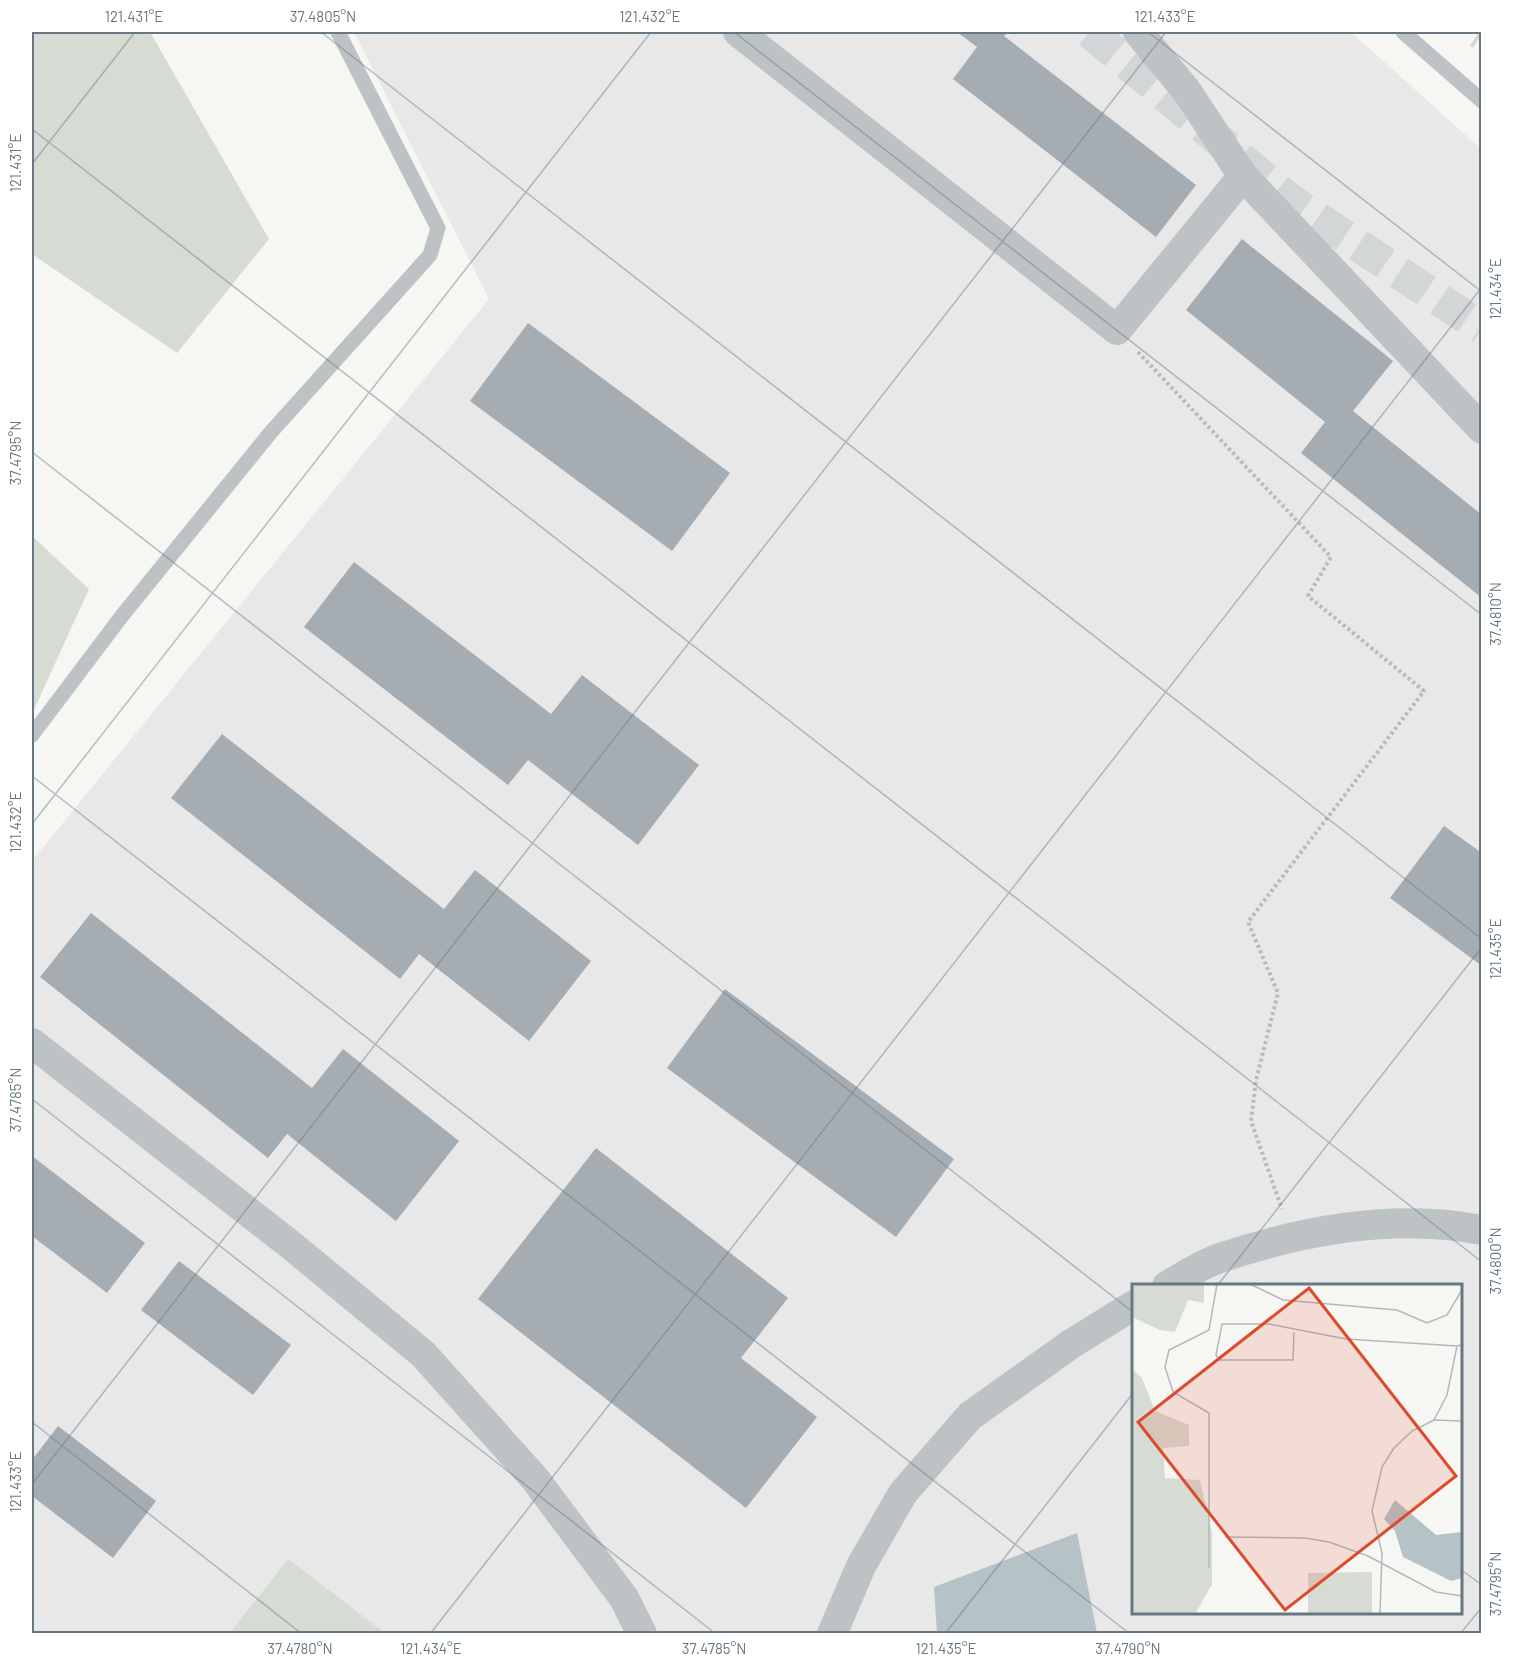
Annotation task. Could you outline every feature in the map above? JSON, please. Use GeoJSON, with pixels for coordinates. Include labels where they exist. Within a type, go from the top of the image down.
{"type":"FeatureCollection","features":[{"type":"Feature","properties":{"kind":"street"},"geometry":{"type":"LineString","coordinates":[[738,32],[1117,330],[1243,176]]}},
{"type":"Feature","properties":{"kind":"street"},"geometry":{"type":"LineString","coordinates":[[1138,32],[1186,90],[1243,176],[1482,429]]}},
{"type":"Feature","properties":{"kind":"street"},"geometry":{"type":"LineString","coordinates":[[32,1043],[292,1246],[423,1354],[535,1479],[624,1598],[642,1634]]}},
{"type":"Feature","properties":{"kind":"street"},"geometry":{"type":"LineString","coordinates":[[1171,1284],[1218,1258],[1293,1238],[1369,1223],[1463,1226],[1482,1230]]}},
{"type":"Feature","properties":{"kind":"street"},"geometry":{"type":"LineString","coordinates":[[832,1634],[861,1566],[903,1493],[970,1416],[1071,1344],[1132,1306]]}},
{"type":"Feature","properties":{"kind":"lane"},"geometry":{"type":"LineString","coordinates":[[32,735],[121,617],[271,432],[430,255],[438,228],[338,32]]}},
{"type":"Feature","properties":{"kind":"lane"},"geometry":{"type":"LineString","coordinates":[[1403,32],[1482,101]]}},
{"type":"Feature","properties":{"kind":"path"},"geometry":{"type":"LineString","coordinates":[[1117,330],[1331,557],[1308,596],[1424,691],[1248,921],[1278,993],[1256,1080],[1251,1122],[1293,1238]]}},
{"type":"Feature","properties":{"kind":"shaded area"},"geometry":{"type":"Polygon","coordinates":[[[32,32],[150,32],[269,239],[177,353],[32,254],[32,32]]]}},
{"type":"Feature","properties":{"kind":"shaded area"},"geometry":{"type":"Polygon","coordinates":[[[354,32],[1351,32],[1481,149],[1481,1633],[32,1634],[32,861],[489,299],[354,32]]]}},
{"type":"Feature","properties":{"kind":"shaded area"},"geometry":{"type":"Polygon","coordinates":[[[32,536],[89,589],[32,714],[32,536]]]}},
{"type":"Feature","properties":{"kind":"shaded area"},"geometry":{"type":"Polygon","coordinates":[[[1077,1533],[1097,1633],[937,1633],[934,1587],[1077,1533]]]}},
{"type":"Feature","properties":{"kind":"shaded area"},"geometry":{"type":"Polygon","coordinates":[[[288,1559],[385,1633],[230,1633],[288,1559]]]}},
{"type":"Feature","properties":{"kind":"building"},"geometry":{"type":"Polygon","coordinates":[[[957,32],[1008,32],[1004,36],[1196,185],[1156,237],[953,79],[977,47],[957,32]]]}},
{"type":"Feature","properties":{"kind":"building"},"geometry":{"type":"Polygon","coordinates":[[[1242,239],[1393,361],[1353,411],[1482,515],[1482,598],[1301,453],[1325,422],[1186,310],[1242,239]]]}},
{"type":"Feature","properties":{"kind":"building"},"geometry":{"type":"Polygon","coordinates":[[[528,323],[730,473],[672,551],[470,401],[528,323]]]}},
{"type":"Feature","properties":{"kind":"building"},"geometry":{"type":"Polygon","coordinates":[[[354,562],[551,714],[582,675],[699,765],[638,845],[528,760],[508,785],[304,627],[354,562]]]}},
{"type":"Feature","properties":{"kind":"building"},"geometry":{"type":"Polygon","coordinates":[[[222,734],[444,909],[475,870],[591,961],[529,1041],[419,954],[400,979],[171,798],[222,734]]]}},
{"type":"Feature","properties":{"kind":"building"},"geometry":{"type":"Polygon","coordinates":[[[1444,826],[1482,853],[1482,966],[1390,898],[1444,826]]]}},
{"type":"Feature","properties":{"kind":"building"},"geometry":{"type":"Polygon","coordinates":[[[91,913],[312,1088],[343,1049],[459,1141],[396,1221],[287,1134],[268,1158],[40,977],[91,913]]]}},
{"type":"Feature","properties":{"kind":"building"},"geometry":{"type":"Polygon","coordinates":[[[725,989],[954,1159],[896,1237],[667,1068],[725,989]]]}},
{"type":"Feature","properties":{"kind":"building"},"geometry":{"type":"Polygon","coordinates":[[[596,1148],[788,1298],[741,1358],[817,1417],[746,1508],[478,1299],[596,1148]]]}},
{"type":"Feature","properties":{"kind":"building"},"geometry":{"type":"Polygon","coordinates":[[[32,1156],[145,1243],[107,1293],[32,1236],[32,1156]]]}},
{"type":"Feature","properties":{"kind":"building"},"geometry":{"type":"Polygon","coordinates":[[[179,1261],[291,1345],[253,1395],[141,1310],[179,1261]]]}},
{"type":"Feature","properties":{"kind":"building"},"geometry":{"type":"Polygon","coordinates":[[[58,1426],[156,1501],[113,1558],[32,1496],[32,1460],[58,1426]]]}},
{"type":"Feature","properties":{"kind":"tunnel"},"geometry":{"type":"LineString","coordinates":[[1090,32],[1289,199],[1482,328]]}}]}
